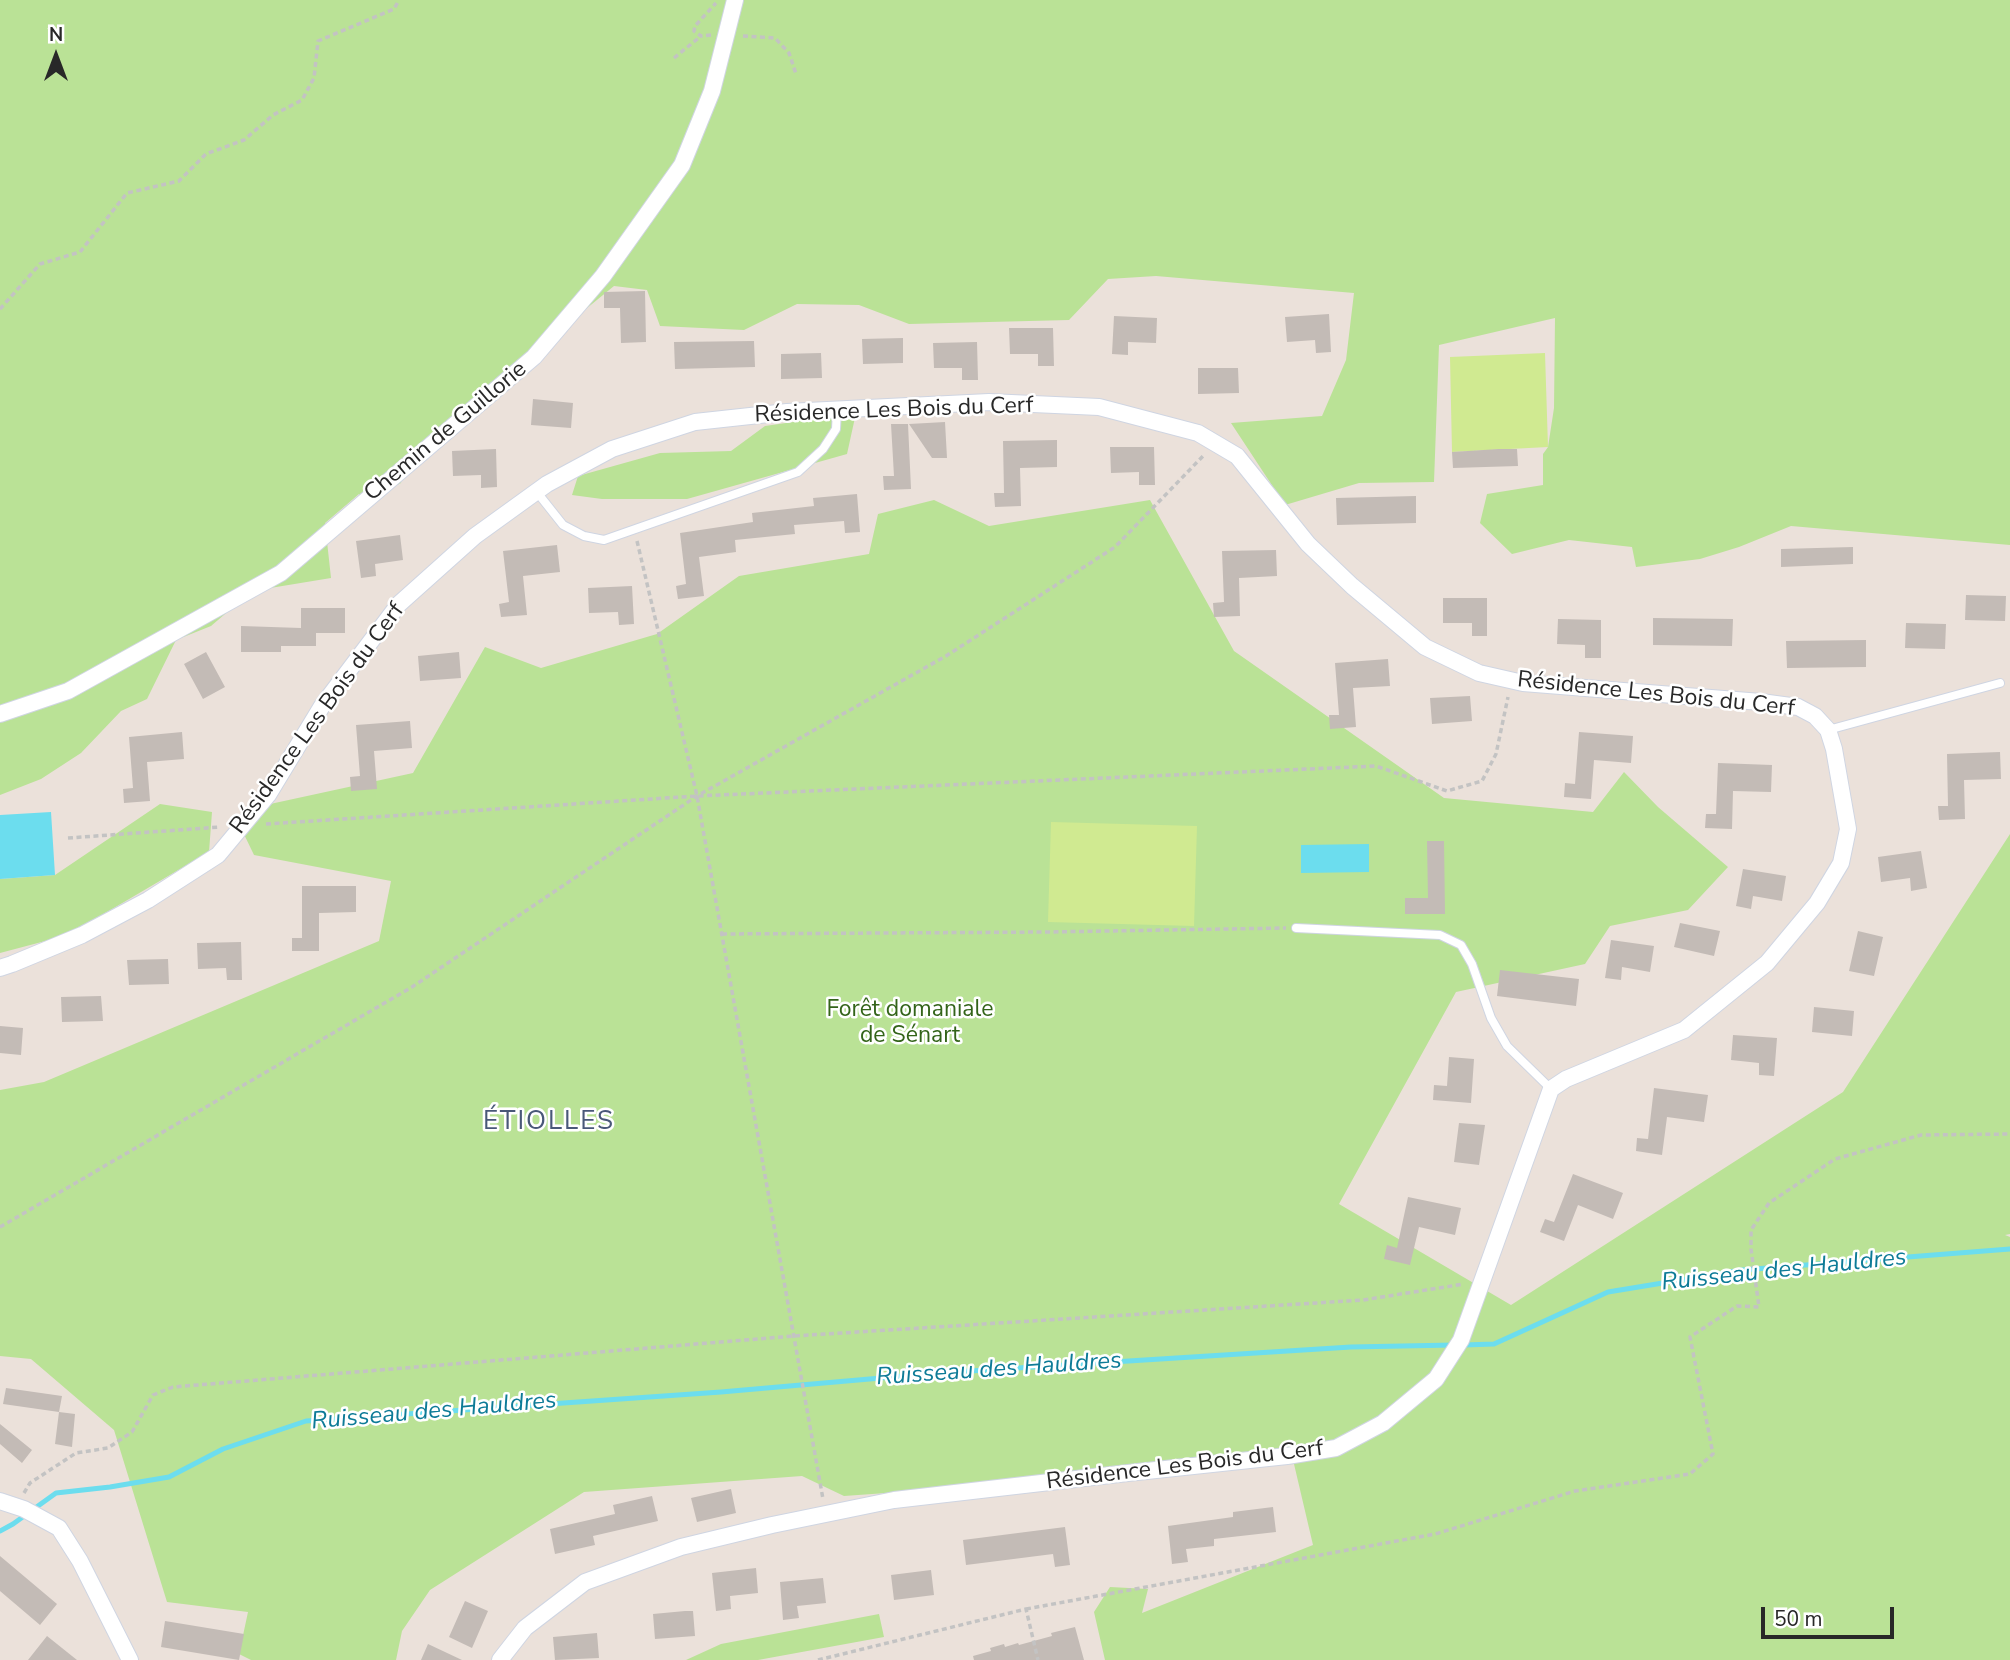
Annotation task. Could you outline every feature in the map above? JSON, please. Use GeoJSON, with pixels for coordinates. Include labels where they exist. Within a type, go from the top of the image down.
{"type":"FeatureCollection","features":[{"type":"Feature","properties":{"kind":"street","name":"Chemin de Guillorie"},"geometry":{"type":"LineString","coordinates":[[0,714],[68,691],[281,573],[534,358],[603,276],[682,165],[712,91],[735,0]]}},
{"type":"Feature","properties":{"kind":"street","name":"Résidence Les Bois du Cerf"},"geometry":{"type":"LineString","coordinates":[[0,968],[82,936],[148,900],[218,855],[268,795],[322,706],[399,604],[475,536],[547,484],[612,449],[695,422],[787,412],[989,402],[1099,407],[1198,433],[1237,456],[1308,544],[1352,586],[1426,647],[1479,673],[1522,683],[1798,707],[1815,716],[1828,730]]}},
{"type":"Feature","properties":{"kind":"street"},"geometry":{"type":"LineString","coordinates":[[1551,1089],[1566,1079],[1684,1030],[1767,963],[1817,903],[1841,863],[1848,829],[1834,749],[1828,730]]}},
{"type":"Feature","properties":{"kind":"street","name":"Résidence Les Bois du Cerf"},"geometry":{"type":"LineString","coordinates":[[500,1660],[525,1628],[585,1581],[681,1547],[894,1500],[1287,1456],[1336,1448],[1382,1423],[1436,1380],[1459,1345],[1551,1089]]}},
{"type":"Feature","properties":{"kind":"street"},"geometry":{"type":"LineString","coordinates":[[19,1508],[59,1528],[80,1561],[130,1660]]}},
{"type":"Feature","properties":{"kind":"lane"},"geometry":{"type":"LineString","coordinates":[[536,491],[562,525],[584,536],[604,540],[798,472],[830,439],[836,429],[837,410]]}},
{"type":"Feature","properties":{"kind":"lane"},"geometry":{"type":"LineString","coordinates":[[1828,730],[2000,683]]}},
{"type":"Feature","properties":{"kind":"lane"},"geometry":{"type":"LineString","coordinates":[[1296,928],[1440,935],[1461,945],[1472,964],[1491,1018],[1507,1046],[1551,1089]]}},
{"type":"Feature","properties":{"kind":"path"},"geometry":{"type":"LineString","coordinates":[[0,309],[40,264],[80,252],[127,193],[179,181],[206,154],[244,140],[273,115],[302,100],[314,78],[318,41],[394,9],[400,0]]}},
{"type":"Feature","properties":{"kind":"path"},"geometry":{"type":"LineString","coordinates":[[674,58],[701,36]]}},
{"type":"Feature","properties":{"kind":"path"},"geometry":{"type":"LineString","coordinates":[[0,1227],[412,987],[697,796],[946,656],[1115,547],[1216,443]]}},
{"type":"Feature","properties":{"kind":"path"},"geometry":{"type":"LineString","coordinates":[[634,529],[697,796],[826,1514]]}},
{"type":"Feature","properties":{"kind":"path"},"geometry":{"type":"LineString","coordinates":[[68,838],[697,796],[1376,766],[1447,790],[1482,781],[1496,754],[1511,681]]}},
{"type":"Feature","properties":{"kind":"path"},"geometry":{"type":"LineString","coordinates":[[722,934],[1296,928]]}},
{"type":"Feature","properties":{"kind":"path"},"geometry":{"type":"LineString","coordinates":[[818,1660],[1026,1609],[1434,1534],[1576,1491],[1690,1474],[1713,1454],[1690,1337],[1737,1306],[1759,1307],[1751,1230],[1769,1203],[1835,1159],[1922,1135],[2010,1133]]}},
{"type":"Feature","properties":{"kind":"path"},"geometry":{"type":"LineString","coordinates":[[19,1508],[30,1483],[76,1453],[108,1448],[132,1432],[153,1395],[173,1387],[794,1336],[1363,1300],[1483,1281]]}},
{"type":"Feature","properties":{"kind":"path"},"geometry":{"type":"LineString","coordinates":[[1026,1609],[1038,1660]]}},
{"type":"Feature","properties":{"kind":"green space"},"geometry":{"type":"Polygon","coordinates":[[[0,0],[2010,0],[2010,545],[1791,526],[1700,559],[1636,567],[1632,547],[1569,540],[1512,554],[1480,523],[1487,494],[1543,485],[1543,454],[1548,447],[1554,408],[1555,318],[1439,345],[1434,482],[1359,483],[1285,505],[1231,423],[1322,416],[1346,360],[1354,293],[1156,276],[1108,279],[1069,320],[909,324],[859,305],[797,304],[744,330],[660,326],[647,290],[614,286],[405,457],[401,483],[365,502],[359,494],[325,523],[331,578],[252,591],[211,626],[176,640],[147,699],[121,711],[81,753],[41,779],[0,795],[0,0]]]}},
{"type":"Feature","properties":{"kind":"green space"},"geometry":{"type":"Polygon","coordinates":[[[1545,353],[1548,447],[1452,452],[1450,357],[1545,353]]]}},
{"type":"Feature","properties":{"kind":"green space"},"geometry":{"type":"Polygon","coordinates":[[[856,413],[847,454],[687,499],[602,499],[572,495],[578,476],[660,453],[731,451],[765,426],[856,413]]]}},
{"type":"Feature","properties":{"kind":"green space","name":"Forêt domaniale de Sénart"},"geometry":{"type":"Polygon","coordinates":[[[934,500],[989,526],[1150,500],[1234,651],[1444,798],[1593,812],[1624,772],[1658,807],[1728,867],[1688,910],[1610,926],[1585,964],[1456,992],[1339,1204],[1511,1305],[1843,1092],[2010,834],[2010,1234],[2005,1235],[2010,1237],[2010,1660],[1105,1660],[1094,1612],[1110,1587],[1148,1589],[1142,1613],[1313,1545],[1294,1464],[844,1496],[802,1476],[584,1492],[430,1590],[402,1631],[396,1660],[251,1660],[239,1654],[248,1612],[167,1602],[114,1430],[31,1359],[0,1356],[0,1090],[44,1082],[379,941],[391,881],[254,855],[240,826],[261,806],[413,773],[485,647],[541,668],[657,634],[739,576],[869,554],[878,514],[934,500]]]}},
{"type":"Feature","properties":{"kind":"green space"},"geometry":{"type":"Polygon","coordinates":[[[160,804],[212,812],[209,852],[68,935],[0,953],[0,879],[55,875],[160,804]]]}},
{"type":"Feature","properties":{"kind":"green space"},"geometry":{"type":"Polygon","coordinates":[[[1051,822],[1197,826],[1194,926],[1048,922],[1051,822]]]}},
{"type":"Feature","properties":{"kind":"green space"},"geometry":{"type":"Polygon","coordinates":[[[879,1614],[884,1637],[758,1660],[686,1660],[721,1644],[879,1614]]]}},
{"type":"Feature","properties":{"kind":"water"},"geometry":{"type":"Polygon","coordinates":[[[51,812],[55,875],[0,879],[0,815],[51,812]]]}},
{"type":"Feature","properties":{"kind":"water"},"geometry":{"type":"Polygon","coordinates":[[[1369,844],[1369,872],[1301,873],[1301,845],[1369,844]]]}},
{"type":"Feature","properties":{"kind":"building"},"geometry":{"type":"Polygon","coordinates":[[[645,291],[646,342],[621,343],[620,308],[604,308],[604,292],[645,291]]]}},
{"type":"Feature","properties":{"kind":"building"},"geometry":{"type":"Polygon","coordinates":[[[1329,314],[1331,352],[1316,353],[1315,340],[1287,342],[1285,317],[1329,314]]]}},
{"type":"Feature","properties":{"kind":"building"},"geometry":{"type":"Polygon","coordinates":[[[1114,316],[1157,318],[1156,343],[1128,342],[1128,355],[1112,354],[1114,316]]]}},
{"type":"Feature","properties":{"kind":"building"},"geometry":{"type":"Polygon","coordinates":[[[1009,328],[1053,328],[1054,366],[1038,366],[1038,354],[1010,354],[1009,328]]]}},
{"type":"Feature","properties":{"kind":"building"},"geometry":{"type":"Polygon","coordinates":[[[903,338],[903,363],[863,364],[862,339],[903,338]]]}},
{"type":"Feature","properties":{"kind":"building"},"geometry":{"type":"Polygon","coordinates":[[[754,341],[755,367],[675,369],[674,342],[754,341]]]}},
{"type":"Feature","properties":{"kind":"building"},"geometry":{"type":"Polygon","coordinates":[[[977,342],[978,380],[962,380],[962,368],[934,368],[933,343],[977,342]]]}},
{"type":"Feature","properties":{"kind":"building"},"geometry":{"type":"Polygon","coordinates":[[[821,353],[822,378],[781,379],[781,354],[821,353]]]}},
{"type":"Feature","properties":{"kind":"building"},"geometry":{"type":"Polygon","coordinates":[[[1198,368],[1238,368],[1239,393],[1198,394],[1198,368]]]}},
{"type":"Feature","properties":{"kind":"building"},"geometry":{"type":"Polygon","coordinates":[[[533,399],[573,403],[571,428],[531,425],[533,399]]]}},
{"type":"Feature","properties":{"kind":"building"},"geometry":{"type":"Polygon","coordinates":[[[945,422],[947,458],[932,458],[909,424],[945,422]]]}},
{"type":"Feature","properties":{"kind":"building"},"geometry":{"type":"Polygon","coordinates":[[[891,424],[908,424],[911,489],[884,490],[883,476],[894,476],[891,424]]]}},
{"type":"Feature","properties":{"kind":"building"},"geometry":{"type":"Polygon","coordinates":[[[1057,440],[1057,467],[1020,468],[1021,506],[995,507],[994,493],[1004,493],[1003,441],[1057,440]]]}},
{"type":"Feature","properties":{"kind":"building"},"geometry":{"type":"Polygon","coordinates":[[[1110,447],[1154,447],[1155,485],[1139,485],[1139,472],[1111,473],[1110,447]]]}},
{"type":"Feature","properties":{"kind":"building"},"geometry":{"type":"Polygon","coordinates":[[[496,449],[497,487],[481,488],[481,475],[453,476],[452,451],[496,449]]]}},
{"type":"Feature","properties":{"kind":"building"},"geometry":{"type":"Polygon","coordinates":[[[1517,449],[1518,466],[1453,468],[1452,452],[1517,449]]]}},
{"type":"Feature","properties":{"kind":"building"},"geometry":{"type":"Polygon","coordinates":[[[857,494],[860,532],[845,533],[844,521],[794,525],[795,534],[735,540],[736,552],[699,557],[704,596],[678,599],[676,586],[686,584],[680,533],[753,522],[752,513],[814,506],[813,498],[857,494]]]}},
{"type":"Feature","properties":{"kind":"building"},"geometry":{"type":"Polygon","coordinates":[[[1416,496],[1416,523],[1337,525],[1336,498],[1416,496]]]}},
{"type":"Feature","properties":{"kind":"building"},"geometry":{"type":"Polygon","coordinates":[[[400,535],[403,560],[375,564],[376,576],[361,578],[356,541],[400,535]]]}},
{"type":"Feature","properties":{"kind":"building"},"geometry":{"type":"Polygon","coordinates":[[[557,545],[560,572],[523,576],[527,615],[501,617],[499,604],[509,602],[503,551],[557,545]]]}},
{"type":"Feature","properties":{"kind":"building"},"geometry":{"type":"Polygon","coordinates":[[[1853,547],[1853,564],[1781,567],[1781,549],[1853,547]]]}},
{"type":"Feature","properties":{"kind":"building"},"geometry":{"type":"Polygon","coordinates":[[[1276,550],[1277,576],[1239,578],[1240,616],[1214,617],[1213,603],[1224,602],[1222,551],[1276,550]]]}},
{"type":"Feature","properties":{"kind":"building"},"geometry":{"type":"Polygon","coordinates":[[[632,586],[634,624],[619,625],[618,612],[589,613],[588,588],[632,586]]]}},
{"type":"Feature","properties":{"kind":"building"},"geometry":{"type":"Polygon","coordinates":[[[1966,595],[2006,596],[2005,621],[1965,620],[1966,595]]]}},
{"type":"Feature","properties":{"kind":"building"},"geometry":{"type":"Polygon","coordinates":[[[1443,598],[1487,598],[1487,636],[1472,636],[1472,623],[1443,623],[1443,598]]]}},
{"type":"Feature","properties":{"kind":"building"},"geometry":{"type":"Polygon","coordinates":[[[301,608],[345,608],[345,633],[316,633],[316,646],[281,646],[281,652],[241,652],[241,626],[301,628],[301,608]]]}},
{"type":"Feature","properties":{"kind":"building"},"geometry":{"type":"Polygon","coordinates":[[[1653,618],[1733,619],[1732,646],[1653,645],[1653,618]]]}},
{"type":"Feature","properties":{"kind":"building"},"geometry":{"type":"Polygon","coordinates":[[[1558,619],[1601,620],[1601,658],[1585,658],[1585,645],[1557,644],[1558,619]]]}},
{"type":"Feature","properties":{"kind":"building"},"geometry":{"type":"Polygon","coordinates":[[[1906,623],[1946,624],[1945,649],[1905,648],[1906,623]]]}},
{"type":"Feature","properties":{"kind":"building"},"geometry":{"type":"Polygon","coordinates":[[[1866,640],[1866,667],[1787,668],[1786,641],[1866,640]]]}},
{"type":"Feature","properties":{"kind":"building"},"geometry":{"type":"Polygon","coordinates":[[[206,652],[225,687],[203,699],[184,664],[206,652]]]}},
{"type":"Feature","properties":{"kind":"building"},"geometry":{"type":"Polygon","coordinates":[[[459,652],[461,678],[420,681],[418,656],[459,652]]]}},
{"type":"Feature","properties":{"kind":"building"},"geometry":{"type":"Polygon","coordinates":[[[1388,659],[1390,686],[1353,688],[1356,727],[1330,729],[1329,715],[1339,715],[1335,663],[1388,659]]]}},
{"type":"Feature","properties":{"kind":"building"},"geometry":{"type":"Polygon","coordinates":[[[1470,696],[1472,721],[1432,724],[1430,698],[1470,696]]]}},
{"type":"Feature","properties":{"kind":"building"},"geometry":{"type":"Polygon","coordinates":[[[410,721],[412,748],[374,751],[377,789],[351,791],[350,777],[360,776],[356,725],[410,721]]]}},
{"type":"Feature","properties":{"kind":"building"},"geometry":{"type":"Polygon","coordinates":[[[182,732],[184,759],[147,762],[150,801],[124,803],[123,789],[133,788],[129,737],[182,732]]]}},
{"type":"Feature","properties":{"kind":"building"},"geometry":{"type":"Polygon","coordinates":[[[1579,732],[1633,736],[1631,763],[1594,760],[1591,799],[1564,797],[1565,783],[1575,784],[1579,732]]]}},
{"type":"Feature","properties":{"kind":"building"},"geometry":{"type":"Polygon","coordinates":[[[2000,752],[2001,779],[1964,780],[1965,819],[1939,820],[1938,806],[1948,806],[1947,754],[2000,752]]]}},
{"type":"Feature","properties":{"kind":"building"},"geometry":{"type":"Polygon","coordinates":[[[1718,763],[1772,765],[1771,792],[1733,791],[1732,829],[1705,828],[1706,814],[1716,814],[1718,763]]]}},
{"type":"Feature","properties":{"kind":"building"},"geometry":{"type":"Polygon","coordinates":[[[1427,841],[1444,841],[1445,914],[1405,914],[1405,898],[1428,898],[1427,841]]]}},
{"type":"Feature","properties":{"kind":"building"},"geometry":{"type":"Polygon","coordinates":[[[1921,851],[1927,888],[1911,891],[1910,878],[1881,882],[1878,857],[1921,851]]]}},
{"type":"Feature","properties":{"kind":"building"},"geometry":{"type":"Polygon","coordinates":[[[1743,869],[1786,876],[1782,901],[1753,896],[1751,909],[1736,906],[1743,869]]]}},
{"type":"Feature","properties":{"kind":"building"},"geometry":{"type":"Polygon","coordinates":[[[302,886],[356,886],[356,912],[319,913],[319,951],[292,951],[292,938],[302,938],[302,886]]]}},
{"type":"Feature","properties":{"kind":"building"},"geometry":{"type":"Polygon","coordinates":[[[1680,923],[1720,931],[1714,956],[1674,947],[1680,923]]]}},
{"type":"Feature","properties":{"kind":"building"},"geometry":{"type":"Polygon","coordinates":[[[1858,931],[1883,937],[1874,976],[1849,971],[1858,931]]]}},
{"type":"Feature","properties":{"kind":"building"},"geometry":{"type":"Polygon","coordinates":[[[1611,940],[1654,946],[1650,972],[1622,967],[1621,980],[1605,978],[1611,940]]]}},
{"type":"Feature","properties":{"kind":"building"},"geometry":{"type":"Polygon","coordinates":[[[241,942],[242,980],[227,980],[226,968],[198,969],[197,943],[241,942]]]}},
{"type":"Feature","properties":{"kind":"building"},"geometry":{"type":"Polygon","coordinates":[[[168,959],[169,984],[129,985],[127,960],[168,959]]]}},
{"type":"Feature","properties":{"kind":"building"},"geometry":{"type":"Polygon","coordinates":[[[1500,970],[1579,979],[1576,1006],[1497,996],[1500,970]]]}},
{"type":"Feature","properties":{"kind":"building"},"geometry":{"type":"Polygon","coordinates":[[[101,996],[103,1021],[62,1022],[61,997],[101,996]]]}},
{"type":"Feature","properties":{"kind":"building"},"geometry":{"type":"Polygon","coordinates":[[[1814,1007],[1854,1011],[1852,1036],[1812,1032],[1814,1007]]]}},
{"type":"Feature","properties":{"kind":"building"},"geometry":{"type":"Polygon","coordinates":[[[0,1026],[23,1028],[21,1055],[0,1053],[0,1026]]]}},
{"type":"Feature","properties":{"kind":"building"},"geometry":{"type":"Polygon","coordinates":[[[1733,1035],[1777,1038],[1774,1076],[1759,1075],[1759,1063],[1731,1060],[1733,1035]]]}},
{"type":"Feature","properties":{"kind":"building"},"geometry":{"type":"Polygon","coordinates":[[[1449,1057],[1474,1059],[1471,1103],[1433,1100],[1434,1085],[1447,1086],[1449,1057]]]}},
{"type":"Feature","properties":{"kind":"building"},"geometry":{"type":"Polygon","coordinates":[[[1654,1088],[1708,1095],[1704,1122],[1667,1117],[1662,1155],[1636,1151],[1637,1138],[1648,1139],[1654,1088]]]}},
{"type":"Feature","properties":{"kind":"building"},"geometry":{"type":"Polygon","coordinates":[[[1459,1123],[1485,1125],[1479,1165],[1454,1162],[1459,1123]]]}},
{"type":"Feature","properties":{"kind":"building"},"geometry":{"type":"Polygon","coordinates":[[[1573,1174],[1623,1193],[1613,1219],[1578,1205],[1564,1241],[1540,1232],[1545,1219],[1554,1222],[1573,1174]]]}},
{"type":"Feature","properties":{"kind":"building"},"geometry":{"type":"Polygon","coordinates":[[[1408,1197],[1461,1208],[1455,1235],[1419,1227],[1410,1265],[1384,1259],[1387,1245],[1397,1248],[1408,1197]]]}},
{"type":"Feature","properties":{"kind":"building"},"geometry":{"type":"Polygon","coordinates":[[[6,1388],[62,1396],[59,1412],[3,1404],[6,1388]]]}},
{"type":"Feature","properties":{"kind":"building"},"geometry":{"type":"Polygon","coordinates":[[[59,1412],[75,1414],[72,1447],[55,1444],[59,1412]]]}},
{"type":"Feature","properties":{"kind":"building"},"geometry":{"type":"Polygon","coordinates":[[[0,1424],[32,1450],[22,1463],[0,1444],[0,1424]]]}},
{"type":"Feature","properties":{"kind":"building"},"geometry":{"type":"Polygon","coordinates":[[[731,1489],[736,1513],[697,1522],[691,1498],[731,1489]]]}},
{"type":"Feature","properties":{"kind":"building"},"geometry":{"type":"Polygon","coordinates":[[[652,1496],[658,1521],[593,1536],[595,1545],[555,1554],[550,1529],[615,1514],[613,1505],[652,1496]]]}},
{"type":"Feature","properties":{"kind":"building"},"geometry":{"type":"Polygon","coordinates":[[[1273,1507],[1276,1532],[1214,1539],[1214,1546],[1186,1549],[1188,1562],[1172,1564],[1168,1526],[1233,1517],[1233,1512],[1273,1507]]]}},
{"type":"Feature","properties":{"kind":"building"},"geometry":{"type":"Polygon","coordinates":[[[1065,1527],[1070,1565],[1055,1567],[1053,1554],[966,1565],[963,1540],[1065,1527]]]}},
{"type":"Feature","properties":{"kind":"building"},"geometry":{"type":"Polygon","coordinates":[[[0,1556],[57,1604],[40,1625],[0,1591],[0,1556]]]}},
{"type":"Feature","properties":{"kind":"building"},"geometry":{"type":"Polygon","coordinates":[[[756,1568],[758,1593],[730,1596],[731,1609],[716,1611],[712,1573],[756,1568]]]}},
{"type":"Feature","properties":{"kind":"building"},"geometry":{"type":"Polygon","coordinates":[[[931,1570],[934,1595],[894,1600],[891,1575],[931,1570]]]}},
{"type":"Feature","properties":{"kind":"building"},"geometry":{"type":"Polygon","coordinates":[[[823,1578],[826,1603],[797,1606],[799,1618],[783,1620],[780,1582],[823,1578]]]}},
{"type":"Feature","properties":{"kind":"building"},"geometry":{"type":"Polygon","coordinates":[[[465,1601],[488,1611],[472,1648],[449,1637],[465,1601]]]}},
{"type":"Feature","properties":{"kind":"building"},"geometry":{"type":"Polygon","coordinates":[[[693,1611],[695,1636],[655,1639],[653,1614],[693,1611]]]}},
{"type":"Feature","properties":{"kind":"building"},"geometry":{"type":"Polygon","coordinates":[[[165,1621],[244,1634],[239,1660],[161,1647],[165,1621]]]}},
{"type":"Feature","properties":{"kind":"building"},"geometry":{"type":"Polygon","coordinates":[[[1075,1627],[1084,1660],[974,1660],[973,1656],[991,1651],[990,1648],[1004,1644],[1005,1647],[1018,1643],[1019,1645],[1075,1627]]]}},
{"type":"Feature","properties":{"kind":"building"},"geometry":{"type":"Polygon","coordinates":[[[597,1633],[599,1658],[555,1660],[553,1637],[597,1633]]]}},
{"type":"Feature","properties":{"kind":"building"},"geometry":{"type":"Polygon","coordinates":[[[47,1636],[77,1660],[28,1660],[47,1636]]]}},
{"type":"Feature","properties":{"kind":"building"},"geometry":{"type":"Polygon","coordinates":[[[428,1644],[462,1660],[421,1660],[428,1644]]]}},
{"type":"Feature","properties":{"kind":"waterway","name":"Ruisseau des Hauldres"},"geometry":{"type":"LineString","coordinates":[[1464,1345],[1494,1344],[1608,1292],[1742,1270],[2010,1249]]}},
{"type":"Feature","properties":{"kind":"waterway","name":"Ruisseau des Hauldres"},"geometry":{"type":"LineString","coordinates":[[0,1531],[56,1493],[169,1477],[223,1449],[306,1421],[721,1392],[938,1373],[1351,1347],[1454,1345]]}},
{"type":"Feature","properties":{"kind":"district","name":"ÉTIOLLES"},"geometry":{"type":"Point","coordinates":[549,1123]}}]}
